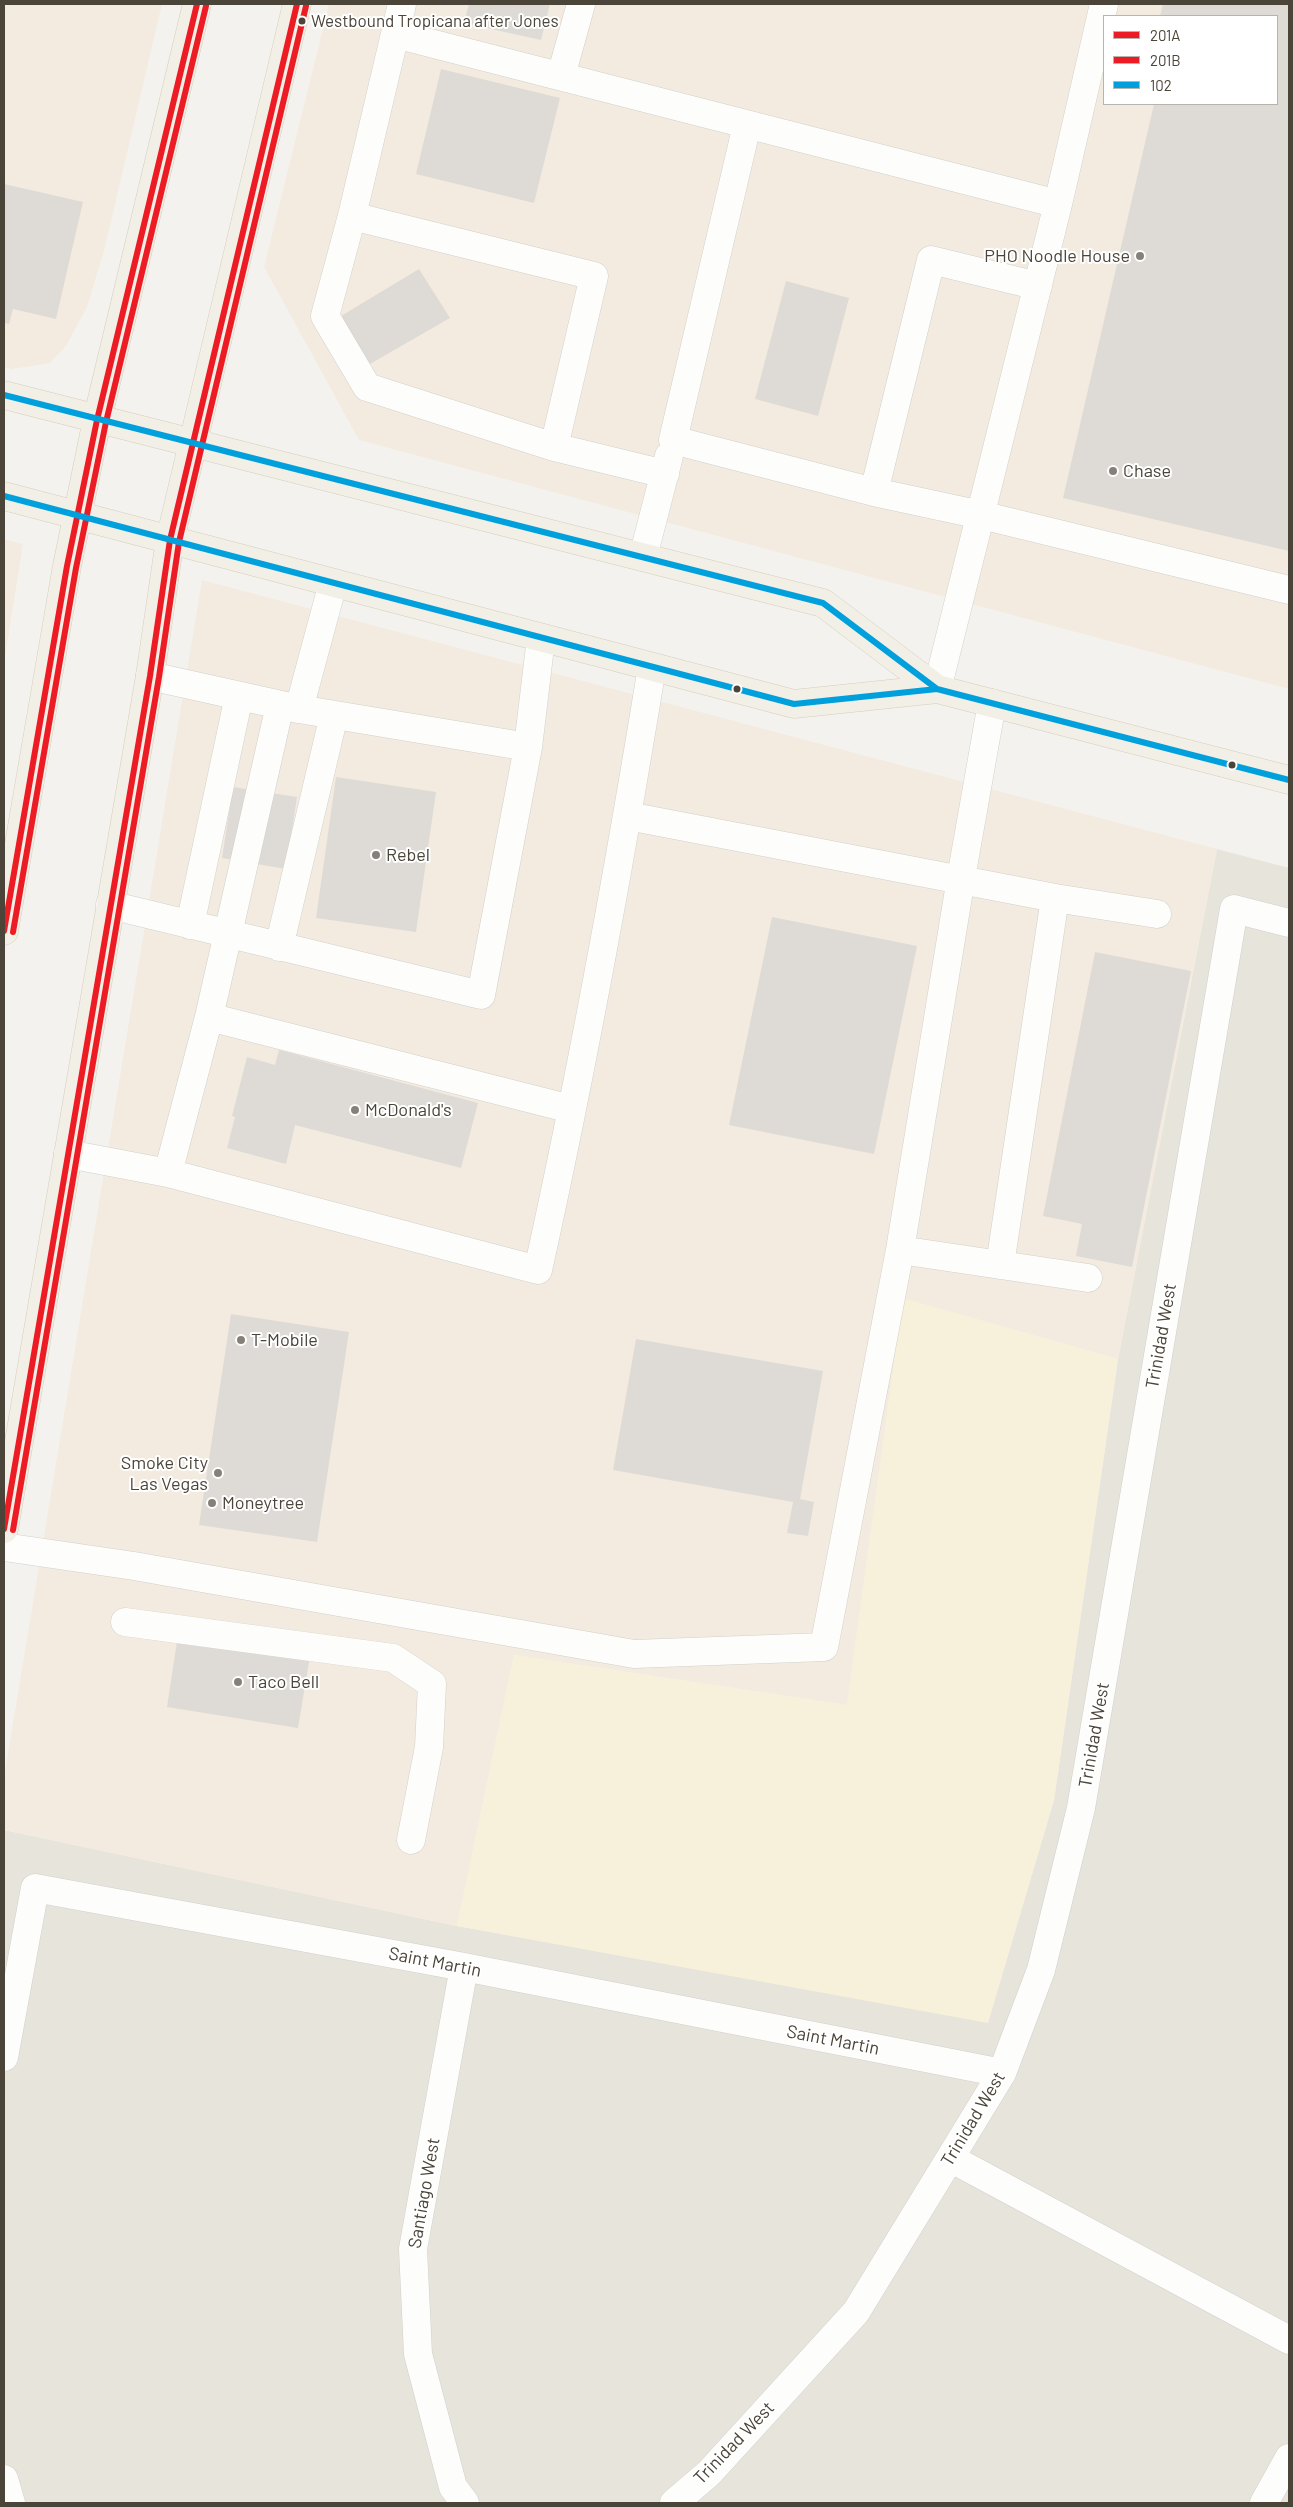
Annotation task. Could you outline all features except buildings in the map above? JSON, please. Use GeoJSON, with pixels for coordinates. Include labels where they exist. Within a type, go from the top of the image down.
{"type":"FeatureCollection","features":[{"type":"Feature","properties":{"kind":"main road"},"geometry":{"type":"LineString","coordinates":[[4,931],[78,515],[98,420],[197,4]]}},
{"type":"Feature","properties":{"kind":"main road"},"geometry":{"type":"LineString","coordinates":[[4,1529],[150,676],[170,540],[296,4]]}},
{"type":"Feature","properties":{"kind":"main road"},"geometry":{"type":"LineString","coordinates":[[4,395],[823,602],[937,689]]}},
{"type":"Feature","properties":{"kind":"main road"},"geometry":{"type":"LineString","coordinates":[[4,496],[794,704],[937,689],[1289,780]]}},
{"type":"Feature","properties":{"kind":"street"},"geometry":{"type":"LineString","coordinates":[[402,4],[352,216],[325,316],[367,387],[554,447],[665,474]]}},
{"type":"Feature","properties":{"kind":"street"},"geometry":{"type":"LineString","coordinates":[[561,76],[581,4]]}},
{"type":"Feature","properties":{"kind":"street"},"geometry":{"type":"LineString","coordinates":[[937,689],[1058,204],[1104,4]]}},
{"type":"Feature","properties":{"kind":"street"},"geometry":{"type":"LineString","coordinates":[[395,34],[1058,204]]}},
{"type":"Feature","properties":{"kind":"street"},"geometry":{"type":"LineString","coordinates":[[643,557],[665,474],[747,124]]}},
{"type":"Feature","properties":{"kind":"street"},"geometry":{"type":"LineString","coordinates":[[352,216],[594,276],[554,447]]}},
{"type":"Feature","properties":{"kind":"street"},"geometry":{"type":"LineString","coordinates":[[874,492],[930,260],[1038,286]]}},
{"type":"Feature","properties":{"kind":"street"},"geometry":{"type":"LineString","coordinates":[[673,440],[874,492],[980,515],[1289,590]]}},
{"type":"Feature","properties":{"kind":"street"},"geometry":{"type":"LineString","coordinates":[[168,1173],[209,1017],[228,935],[289,707],[333,583]]}},
{"type":"Feature","properties":{"kind":"street"},"geometry":{"type":"LineString","coordinates":[[110,905],[190,926],[481,995],[528,747],[541,638]]}},
{"type":"Feature","properties":{"kind":"street"},"geometry":{"type":"LineString","coordinates":[[68,1154],[168,1173],[538,1270],[628,816],[652,667]]}},
{"type":"Feature","properties":{"kind":"street"},"geometry":{"type":"LineString","coordinates":[[150,676],[334,716],[528,747]]}},
{"type":"Feature","properties":{"kind":"street"},"geometry":{"type":"LineString","coordinates":[[190,926],[239,696]]}},
{"type":"Feature","properties":{"kind":"street"},"geometry":{"type":"LineString","coordinates":[[4,1547],[144,1568],[634,1654],[824,1647],[900,1250],[961,878],[992,703]]}},
{"type":"Feature","properties":{"kind":"street"},"geometry":{"type":"LineString","coordinates":[[279,947],[334,716]]}},
{"type":"Feature","properties":{"kind":"street"},"geometry":{"type":"LineString","coordinates":[[628,816],[718,835],[961,878],[1055,898],[1157,914]]}},
{"type":"Feature","properties":{"kind":"street"},"geometry":{"type":"LineString","coordinates":[[1000,1265],[1055,898]]}},
{"type":"Feature","properties":{"kind":"street","name":"Trinidad West"},"geometry":{"type":"LineString","coordinates":[[674,2503],[709,2473],[856,2312],[1002,2073],[1041,1970],[1082,1808],[1234,909],[1289,924]]}},
{"type":"Feature","properties":{"kind":"street"},"geometry":{"type":"LineString","coordinates":[[209,1017],[571,1109]]}},
{"type":"Feature","properties":{"kind":"street"},"geometry":{"type":"LineString","coordinates":[[900,1250],[1088,1278]]}},
{"type":"Feature","properties":{"kind":"street"},"geometry":{"type":"LineString","coordinates":[[125,1622],[392,1658],[432,1684],[429,1747],[411,1840]]}},
{"type":"Feature","properties":{"kind":"street","name":"Saint Martin"},"geometry":{"type":"LineString","coordinates":[[4,2057],[35,1888],[464,1968],[1002,2073]]}},
{"type":"Feature","properties":{"kind":"street","name":"Santiago West"},"geometry":{"type":"LineString","coordinates":[[464,1968],[413,2249],[418,2354],[453,2487],[465,2503]]}},
{"type":"Feature","properties":{"kind":"street"},"geometry":{"type":"LineString","coordinates":[[950,2158],[1289,2340]]}},
{"type":"Feature","properties":{"kind":"street"},"geometry":{"type":"LineString","coordinates":[[1264,2503],[1289,2458]]}},
{"type":"Feature","properties":{"kind":"street"},"geometry":{"type":"LineString","coordinates":[[4,2480],[11,2503]]}},
{"type":"Feature","properties":{"kind":"shaded area"},"geometry":{"type":"Polygon","coordinates":[[[4,4],[162,4],[104,251],[87,307],[66,346],[50,363],[12,369],[4,367],[4,4]]]}},
{"type":"Feature","properties":{"kind":"shaded area"},"geometry":{"type":"Polygon","coordinates":[[[329,4],[1289,4],[1289,689],[359,440],[264,267],[329,4]]]}},
{"type":"Feature","properties":{"kind":"shaded area"},"geometry":{"type":"Polygon","coordinates":[[[4,539],[23,544],[4,663],[4,539]]]}},
{"type":"Feature","properties":{"kind":"shaded area"},"geometry":{"type":"Polygon","coordinates":[[[202,580],[1217,849],[1118,1359],[903,1299],[847,1705],[514,1655],[457,1926],[4,1830],[4,1778],[202,580]]]}},
{"type":"Feature","properties":{"kind":"shaded area"},"geometry":{"type":"Polygon","coordinates":[[[1217,849],[1289,868],[1289,2503],[4,2503],[4,1830],[457,1926],[988,2022],[1054,1800],[1118,1359],[1217,849]]]}},
{"type":"Feature","properties":{"kind":"sand"},"geometry":{"type":"Polygon","coordinates":[[[903,1298],[1118,1359],[1054,1800],[988,2023],[457,1926],[514,1655],[847,1705],[903,1298]]]}},
{"type":"Feature","properties":{"kind":"transit line","name":"201A"},"geometry":{"type":"LineString","coordinates":[[4,931],[67,566],[97,420],[197,4]]}},
{"type":"Feature","properties":{"kind":"transit line","name":"201A"},"geometry":{"type":"LineString","coordinates":[[4,1529],[150,676],[170,540],[297,4]]}},
{"type":"Feature","properties":{"kind":"transit line","name":"201B"},"geometry":{"type":"LineString","coordinates":[[13,932],[76,568],[106,422],[206,6]]}},
{"type":"Feature","properties":{"kind":"transit line","name":"201B"},"geometry":{"type":"LineString","coordinates":[[13,1530],[159,677],[179,542],[306,6]]}},
{"type":"Feature","properties":{"kind":"transit line","name":"102"},"geometry":{"type":"LineString","coordinates":[[4,395],[823,603],[937,689]]}},
{"type":"Feature","properties":{"kind":"transit line","name":"102"},"geometry":{"type":"LineString","coordinates":[[4,496],[794,704],[937,689],[1289,780]]}},
{"type":"Feature","properties":{"kind":"place","name":"Westbound Tropicana after Jones"},"geometry":{"type":"Point","coordinates":[302,21]}},
{"type":"Feature","properties":{"kind":"place","name":"PHO Noodle House"},"geometry":{"type":"Point","coordinates":[1140,256]}},
{"type":"Feature","properties":{"kind":"place","name":"Chase"},"geometry":{"type":"Point","coordinates":[1113,471]}},
{"type":"Feature","properties":{"kind":"place","name":"Rebel"},"geometry":{"type":"Point","coordinates":[376,855]}},
{"type":"Feature","properties":{"kind":"place","name":"McDonald's"},"geometry":{"type":"Point","coordinates":[355,1110]}},
{"type":"Feature","properties":{"kind":"place","name":"T-Mobile"},"geometry":{"type":"Point","coordinates":[241,1340]}},
{"type":"Feature","properties":{"kind":"place","name":"Smoke City Las Vegas"},"geometry":{"type":"Point","coordinates":[218,1473]}},
{"type":"Feature","properties":{"kind":"place","name":"Moneytree"},"geometry":{"type":"Point","coordinates":[212,1503]}},
{"type":"Feature","properties":{"kind":"place","name":"Taco Bell"},"geometry":{"type":"Point","coordinates":[238,1682]}}]}
